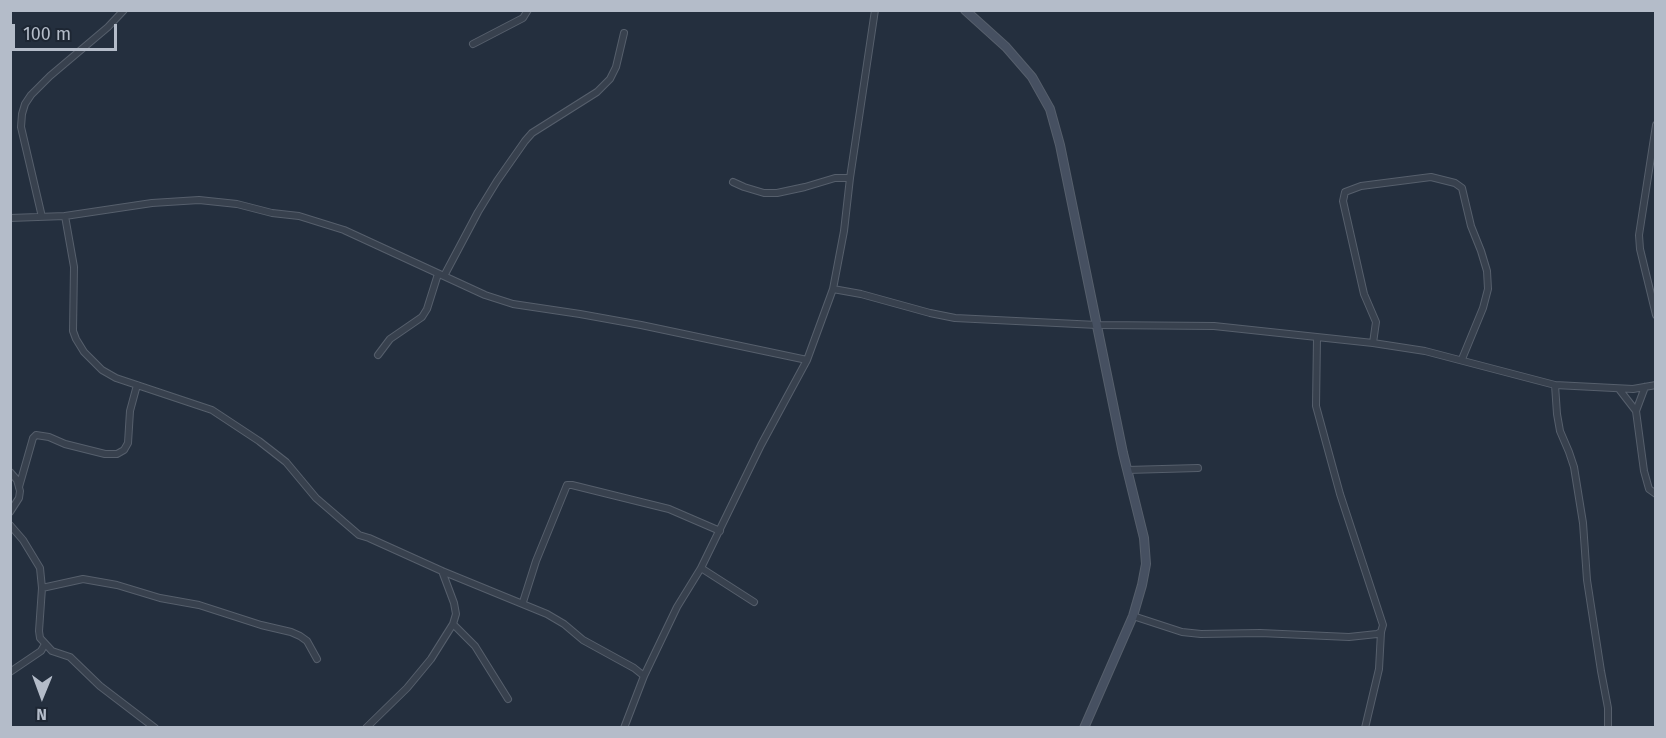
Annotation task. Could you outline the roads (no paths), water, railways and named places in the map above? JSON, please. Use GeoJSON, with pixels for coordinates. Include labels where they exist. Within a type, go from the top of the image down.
{"type":"FeatureCollection","features":[{"type":"Feature","properties":{"kind":"main road"},"geometry":{"type":"LineString","coordinates":[[965,10],[1006,47],[1032,77],[1050,109],[1060,145],[1127,470],[1144,538],[1146,564],[1133,616],[1084,728]]}},
{"type":"Feature","properties":{"kind":"street"},"geometry":{"type":"LineString","coordinates":[[42,217],[21,127],[25,104],[50,76],[108,27],[124,10]]}},
{"type":"Feature","properties":{"kind":"street"},"geometry":{"type":"LineString","coordinates":[[473,44],[523,18],[528,10]]}},
{"type":"Feature","properties":{"kind":"street"},"geometry":{"type":"LineString","coordinates":[[624,728],[644,676],[677,607],[701,568],[761,445],[807,360],[833,289],[844,231],[875,10]]}},
{"type":"Feature","properties":{"kind":"street"},"geometry":{"type":"LineString","coordinates":[[378,355],[390,339],[422,317],[441,275],[497,181],[525,141],[532,133],[597,92],[610,80],[616,67],[624,33]]}},
{"type":"Feature","properties":{"kind":"street"},"geometry":{"type":"LineString","coordinates":[[1656,125],[1639,235],[1656,315]]}},
{"type":"Feature","properties":{"kind":"street"},"geometry":{"type":"LineString","coordinates":[[1651,167],[1656,179]]}},
{"type":"Feature","properties":{"kind":"street"},"geometry":{"type":"LineString","coordinates":[[1373,343],[1376,322],[1364,294],[1343,201],[1345,192],[1361,186],[1431,177],[1455,183],[1462,188],[1471,226],[1487,271],[1488,289],[1484,308],[1462,360]]}},
{"type":"Feature","properties":{"kind":"street"},"geometry":{"type":"LineString","coordinates":[[733,182],[764,193],[777,193],[835,178],[850,178]]}},
{"type":"Feature","properties":{"kind":"street"},"geometry":{"type":"LineString","coordinates":[[10,218],[65,216],[152,203],[199,200],[237,204],[272,213],[299,216],[344,230],[485,295],[513,304],[641,325],[807,360]]}},
{"type":"Feature","properties":{"kind":"street"},"geometry":{"type":"LineString","coordinates":[[65,216],[74,267],[73,331],[84,352],[102,370],[116,378],[212,410],[286,462],[316,498],[359,535],[548,614],[583,639],[644,676]]}},
{"type":"Feature","properties":{"kind":"street"},"geometry":{"type":"LineString","coordinates":[[833,289],[955,318],[1097,325],[1214,326],[1373,343],[1425,351],[1556,385],[1619,389],[1656,385]]}},
{"type":"Feature","properties":{"kind":"street"},"geometry":{"type":"LineString","coordinates":[[1317,338],[1316,406],[1340,494],[1383,629],[1379,669],[1365,728]]}},
{"type":"Feature","properties":{"kind":"street"},"geometry":{"type":"LineString","coordinates":[[10,512],[20,498],[19,487],[33,438],[36,435],[105,454],[117,454],[124,450],[128,443],[130,411],[137,385]]}},
{"type":"Feature","properties":{"kind":"street"},"geometry":{"type":"LineString","coordinates":[[1556,385],[1560,431],[1574,467],[1583,523],[1587,580],[1600,671],[1608,708],[1608,728]]}},
{"type":"Feature","properties":{"kind":"street"},"geometry":{"type":"LineString","coordinates":[[1645,387],[1636,411],[1644,471],[1649,489],[1656,494]]}},
{"type":"Feature","properties":{"kind":"street"},"geometry":{"type":"LineString","coordinates":[[1619,389],[1636,411]]}},
{"type":"Feature","properties":{"kind":"street"},"geometry":{"type":"LineString","coordinates":[[1127,470],[1198,468]]}},
{"type":"Feature","properties":{"kind":"street"},"geometry":{"type":"LineString","coordinates":[[10,472],[19,487]]}},
{"type":"Feature","properties":{"kind":"street"},"geometry":{"type":"LineString","coordinates":[[522,602],[567,485],[572,484],[669,509],[720,531]]}},
{"type":"Feature","properties":{"kind":"street"},"geometry":{"type":"LineString","coordinates":[[10,525],[23,540],[40,568],[42,588],[40,638],[52,651],[70,657],[94,681],[155,728]]}},
{"type":"Feature","properties":{"kind":"street"},"geometry":{"type":"LineString","coordinates":[[701,568],[754,602]]}},
{"type":"Feature","properties":{"kind":"street"},"geometry":{"type":"LineString","coordinates":[[366,728],[407,688],[453,624],[456,614],[454,603],[442,571]]}},
{"type":"Feature","properties":{"kind":"street"},"geometry":{"type":"LineString","coordinates":[[42,588],[83,579],[198,605],[300,636],[307,641],[317,659]]}},
{"type":"Feature","properties":{"kind":"street"},"geometry":{"type":"LineString","coordinates":[[1133,616],[1182,632],[1201,634],[1260,633],[1349,637],[1381,632]]}},
{"type":"Feature","properties":{"kind":"street"},"geometry":{"type":"LineString","coordinates":[[453,624],[475,646],[508,699]]}},
{"type":"Feature","properties":{"kind":"street"},"geometry":{"type":"LineString","coordinates":[[10,672],[41,651],[45,644]]}}]}
